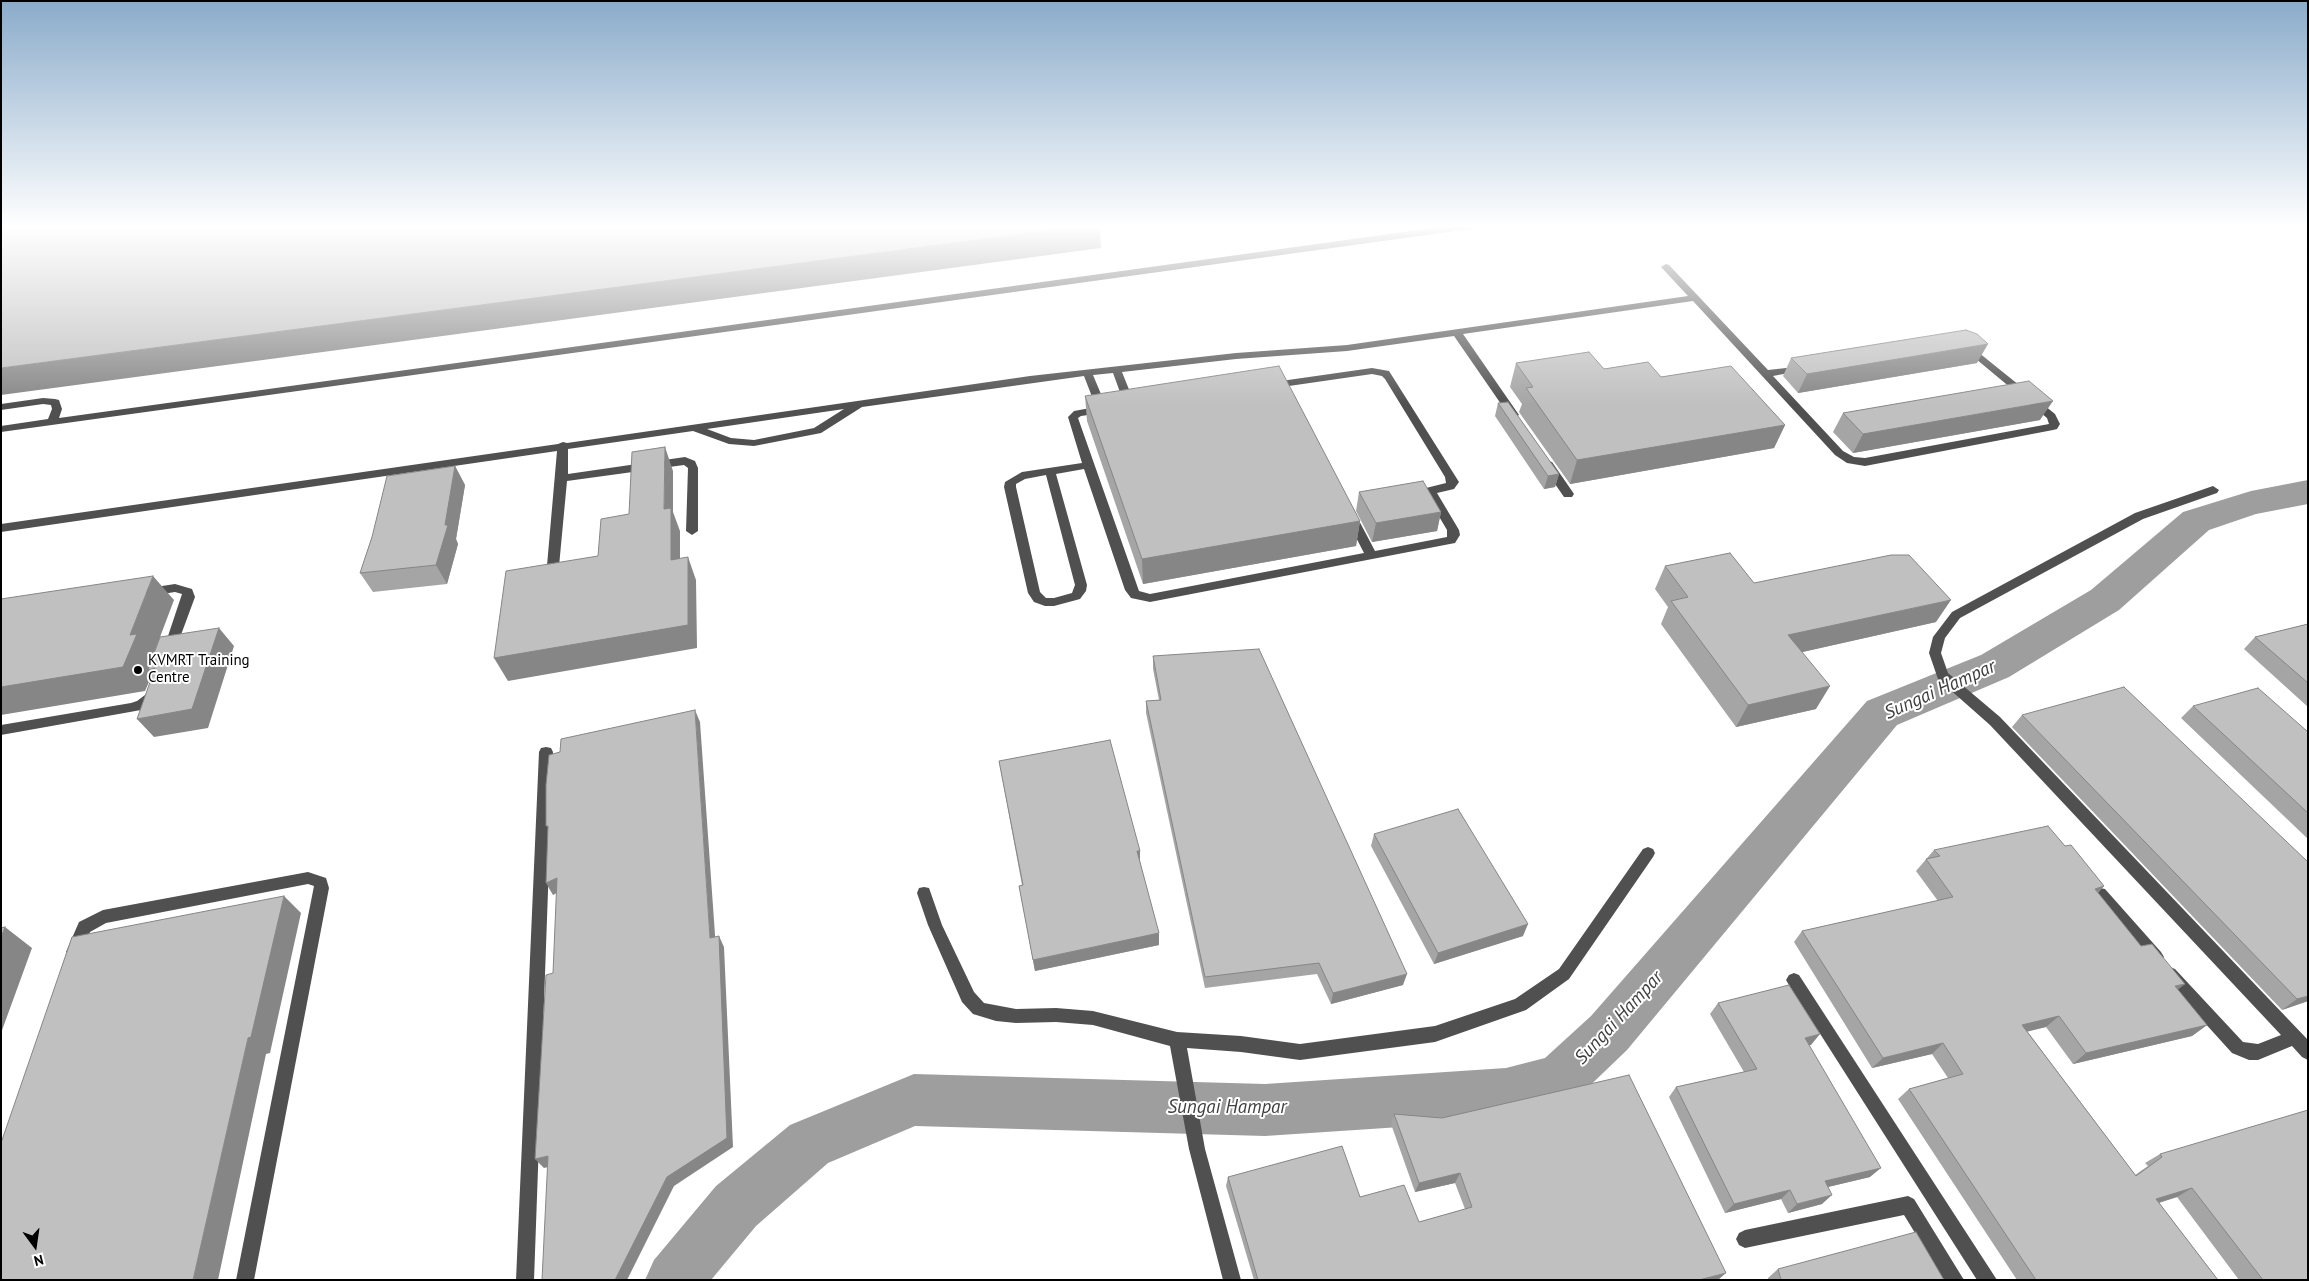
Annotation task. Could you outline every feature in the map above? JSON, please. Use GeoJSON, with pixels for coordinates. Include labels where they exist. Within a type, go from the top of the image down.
{"type":"FeatureCollection","features":[{"type":"Feature","properties":{"kind":"street"},"geometry":{"type":"LineString","coordinates":[[1,428],[1050,285]]}},
{"type":"Feature","properties":{"kind":"street"},"geometry":{"type":"LineString","coordinates":[[1683,285],[1839,453],[1858,462],[2053,427],[2055,424],[2051,416],[1975,351],[1957,344]]}},
{"type":"Feature","properties":{"kind":"street"},"geometry":{"type":"LineString","coordinates":[[1,528],[563,444],[694,428],[1030,378],[1236,356],[1347,348],[1695,298]]}},
{"type":"Feature","properties":{"kind":"street"},"geometry":{"type":"LineString","coordinates":[[1457,333],[1521,426]]}},
{"type":"Feature","properties":{"kind":"street"},"geometry":{"type":"LineString","coordinates":[[1765,374],[1814,366]]}},
{"type":"Feature","properties":{"kind":"street"},"geometry":{"type":"LineString","coordinates":[[1116,368],[1130,404]]}},
{"type":"Feature","properties":{"kind":"street"},"geometry":{"type":"LineString","coordinates":[[1372,371],[1385,373],[1452,477],[1453,482],[1450,486],[1425,492],[1453,530],[1454,535],[1451,540],[1372,556],[1142,598],[1135,595],[1131,590],[1073,422],[1073,417],[1084,411],[1130,404],[1372,371]]}},
{"type":"Feature","properties":{"kind":"street"},"geometry":{"type":"LineString","coordinates":[[1087,372],[1102,408]]}},
{"type":"Feature","properties":{"kind":"street"},"geometry":{"type":"LineString","coordinates":[[1281,384],[1289,398]]}},
{"type":"Feature","properties":{"kind":"street"},"geometry":{"type":"LineString","coordinates":[[1,407],[43,401],[55,402],[57,409],[52,422]]}},
{"type":"Feature","properties":{"kind":"street"},"geometry":{"type":"LineString","coordinates":[[694,428],[729,441],[754,443],[817,431],[860,404]]}},
{"type":"Feature","properties":{"kind":"street"},"geometry":{"type":"LineString","coordinates":[[552,577],[562,478],[563,444]]}},
{"type":"Feature","properties":{"kind":"street"},"geometry":{"type":"LineString","coordinates":[[1542,456],[1568,494]]}},
{"type":"Feature","properties":{"kind":"street"},"geometry":{"type":"LineString","coordinates":[[562,478],[685,461],[693,468],[692,531]]}},
{"type":"Feature","properties":{"kind":"street"},"geometry":{"type":"LineString","coordinates":[[1050,471],[1081,585],[1080,591],[1076,596],[1054,602],[1045,602],[1038,599],[1034,594],[1010,487],[1011,482],[1015,478],[1050,471],[1089,465]]}},
{"type":"Feature","properties":{"kind":"street"},"geometry":{"type":"LineString","coordinates":[[2213,490],[2140,516],[1953,612],[1939,637],[1935,653],[1943,676],[1995,721],[2308,1052]]}},
{"type":"Feature","properties":{"kind":"street"},"geometry":{"type":"LineString","coordinates":[[1347,508],[1372,556]]}},
{"type":"Feature","properties":{"kind":"street"},"geometry":{"type":"LineString","coordinates":[[136,594],[175,588],[188,592],[189,597],[164,666]]}},
{"type":"Feature","properties":{"kind":"street"},"geometry":{"type":"LineString","coordinates":[[1,730],[131,708],[150,699],[158,683]]}},
{"type":"Feature","properties":{"kind":"street"},"geometry":{"type":"LineString","coordinates":[[525,1280],[546,752]]}},
{"type":"Feature","properties":{"kind":"street"},"geometry":{"type":"LineString","coordinates":[[924,893],[935,925],[968,997],[979,1009],[996,1014],[1016,1016],[1056,1015],[1092,1018],[1177,1040],[1241,1044],[1300,1052],[1435,1034],[1520,1005],[1564,974],[1648,853]]}},
{"type":"Feature","properties":{"kind":"street"},"geometry":{"type":"LineString","coordinates":[[71,962],[84,927],[103,917],[308,878],[321,882],[320,898],[245,1280]]}},
{"type":"Feature","properties":{"kind":"street"},"geometry":{"type":"LineString","coordinates":[[2100,894],[2238,1048],[2249,1052],[2258,1052],[2294,1038]]}},
{"type":"Feature","properties":{"kind":"street"},"geometry":{"type":"LineString","coordinates":[[1794,980],[1988,1280]]}},
{"type":"Feature","properties":{"kind":"street"},"geometry":{"type":"LineString","coordinates":[[1177,1040],[1197,1148],[1232,1280]]}},
{"type":"Feature","properties":{"kind":"street"},"geometry":{"type":"LineString","coordinates":[[1745,1239],[1908,1204],[1955,1280]]}},
{"type":"Feature","properties":{"kind":"building"},"geometry":{"type":"Polygon","coordinates":[[[1,285],[635,285],[1,368],[1,285]]]}},
{"type":"Feature","properties":{"kind":"building"},"geometry":{"type":"Polygon","coordinates":[[[1966,330],[1977,334],[1988,344],[1807,374],[1791,358],[1966,330]]]}},
{"type":"Feature","properties":{"kind":"building"},"geometry":{"type":"Polygon","coordinates":[[[1589,352],[1604,369],[1648,362],[1661,377],[1731,366],[1785,425],[1577,460],[1526,388],[1533,387],[1516,363],[1589,352]]]}},
{"type":"Feature","properties":{"kind":"building"},"geometry":{"type":"Polygon","coordinates":[[[1279,366],[1360,521],[1142,559],[1085,396],[1279,366]]]}},
{"type":"Feature","properties":{"kind":"building"},"geometry":{"type":"Polygon","coordinates":[[[2029,381],[2053,401],[1863,434],[1843,413],[2029,381]]]}},
{"type":"Feature","properties":{"kind":"building"},"geometry":{"type":"Polygon","coordinates":[[[1508,402],[1559,474],[1548,476],[1498,403],[1508,402]]]}},
{"type":"Feature","properties":{"kind":"building"},"geometry":{"type":"Polygon","coordinates":[[[665,447],[664,509],[671,508],[671,560],[688,557],[688,625],[494,658],[506,571],[598,556],[601,519],[629,514],[632,452],[665,447]]]}},
{"type":"Feature","properties":{"kind":"building"},"geometry":{"type":"Polygon","coordinates":[[[455,466],[445,525],[448,525],[436,565],[360,573],[372,537],[387,476],[455,466]]]}},
{"type":"Feature","properties":{"kind":"building"},"geometry":{"type":"Polygon","coordinates":[[[1423,481],[1441,512],[1376,523],[1359,492],[1423,481]]]}},
{"type":"Feature","properties":{"kind":"building"},"geometry":{"type":"Polygon","coordinates":[[[1730,553],[1754,583],[1891,555],[1909,555],[1951,600],[1788,635],[1830,686],[1748,705],[1671,601],[1688,597],[1665,566],[1730,553]]]}},
{"type":"Feature","properties":{"kind":"building"},"geometry":{"type":"Polygon","coordinates":[[[153,576],[130,635],[137,634],[123,667],[1,687],[1,599],[153,576]]]}},
{"type":"Feature","properties":{"kind":"building"},"geometry":{"type":"Polygon","coordinates":[[[2308,624],[2308,683],[2255,637],[2308,624]]]}},
{"type":"Feature","properties":{"kind":"building"},"geometry":{"type":"Polygon","coordinates":[[[219,628],[192,709],[137,719],[155,668],[148,670],[160,637],[219,628]]]}},
{"type":"Feature","properties":{"kind":"building"},"geometry":{"type":"Polygon","coordinates":[[[1259,649],[1407,974],[1333,993],[1319,963],[1205,977],[1146,701],[1161,700],[1153,656],[1259,649]]]}},
{"type":"Feature","properties":{"kind":"building"},"geometry":{"type":"Polygon","coordinates":[[[2124,687],[2308,862],[2308,996],[2297,999],[2022,715],[2124,687]]]}},
{"type":"Feature","properties":{"kind":"building"},"geometry":{"type":"Polygon","coordinates":[[[2258,688],[2308,732],[2308,813],[2193,706],[2258,688]]]}},
{"type":"Feature","properties":{"kind":"building"},"geometry":{"type":"Polygon","coordinates":[[[695,710],[710,938],[719,936],[727,1138],[667,1177],[615,1280],[542,1280],[548,1156],[535,1159],[546,975],[553,973],[557,878],[546,883],[548,826],[546,826],[546,785],[549,755],[560,752],[561,739],[695,710]]]}},
{"type":"Feature","properties":{"kind":"building"},"geometry":{"type":"Polygon","coordinates":[[[1110,740],[1140,851],[1137,851],[1159,933],[1033,960],[1019,886],[1023,885],[999,761],[1110,740]]]}},
{"type":"Feature","properties":{"kind":"building"},"geometry":{"type":"Polygon","coordinates":[[[1458,809],[1528,924],[1438,953],[1374,834],[1458,809]]]}},
{"type":"Feature","properties":{"kind":"building"},"geometry":{"type":"Polygon","coordinates":[[[2048,826],[2065,846],[2071,845],[2104,886],[2095,889],[2141,946],[2152,944],[2185,984],[2175,986],[2207,1025],[2086,1053],[2059,1016],[2022,1025],[2136,1176],[2162,1157],[2160,1154],[2308,1110],[2308,1280],[2263,1280],[2192,1188],[2156,1199],[2218,1280],[2036,1280],[1909,1089],[1963,1074],[1943,1043],[1883,1058],[1802,931],[1953,897],[1926,859],[1940,856],[1934,850],[2048,826]]]}},
{"type":"Feature","properties":{"kind":"building"},"geometry":{"type":"Polygon","coordinates":[[[284,896],[251,1037],[248,1038],[193,1280],[1,1280],[1,1143],[72,937],[284,896]]]}},
{"type":"Feature","properties":{"kind":"building"},"geometry":{"type":"Polygon","coordinates":[[[5,927],[1,938],[1,928],[5,927]]]}},
{"type":"Feature","properties":{"kind":"building"},"geometry":{"type":"Polygon","coordinates":[[[1789,985],[1820,1034],[1805,1038],[1881,1168],[1825,1181],[1832,1195],[1797,1204],[1790,1190],[1734,1204],[1676,1087],[1757,1069],[1718,1003],[1789,985]]]}},
{"type":"Feature","properties":{"kind":"building"},"geometry":{"type":"Polygon","coordinates":[[[1629,1075],[1726,1273],[1699,1280],[1258,1280],[1228,1177],[1342,1146],[1360,1197],[1404,1185],[1419,1222],[1472,1207],[1460,1173],[1419,1183],[1394,1114],[1442,1118],[1629,1075]]]}},
{"type":"Feature","properties":{"kind":"building"},"geometry":{"type":"Polygon","coordinates":[[[1916,1232],[1944,1280],[1781,1280],[1778,1269],[1916,1232]]]}},
{"type":"Feature","properties":{"kind":"waterway","name":"Sungai Hampar"},"geometry":{"type":"LineString","coordinates":[[674,1280],[736,1206],[809,1144],[914,1100],[1004,1101],[1265,1110],[1506,1094],[1560,1079],[1609,1033],[1882,713],[1995,666],[2105,600],[2196,521],[2251,503],[2308,492]]}},
{"type":"Feature","properties":{"kind":"place","name":"KVMRT Training Centre"},"geometry":{"type":"Point","coordinates":[138,670]}}]}
